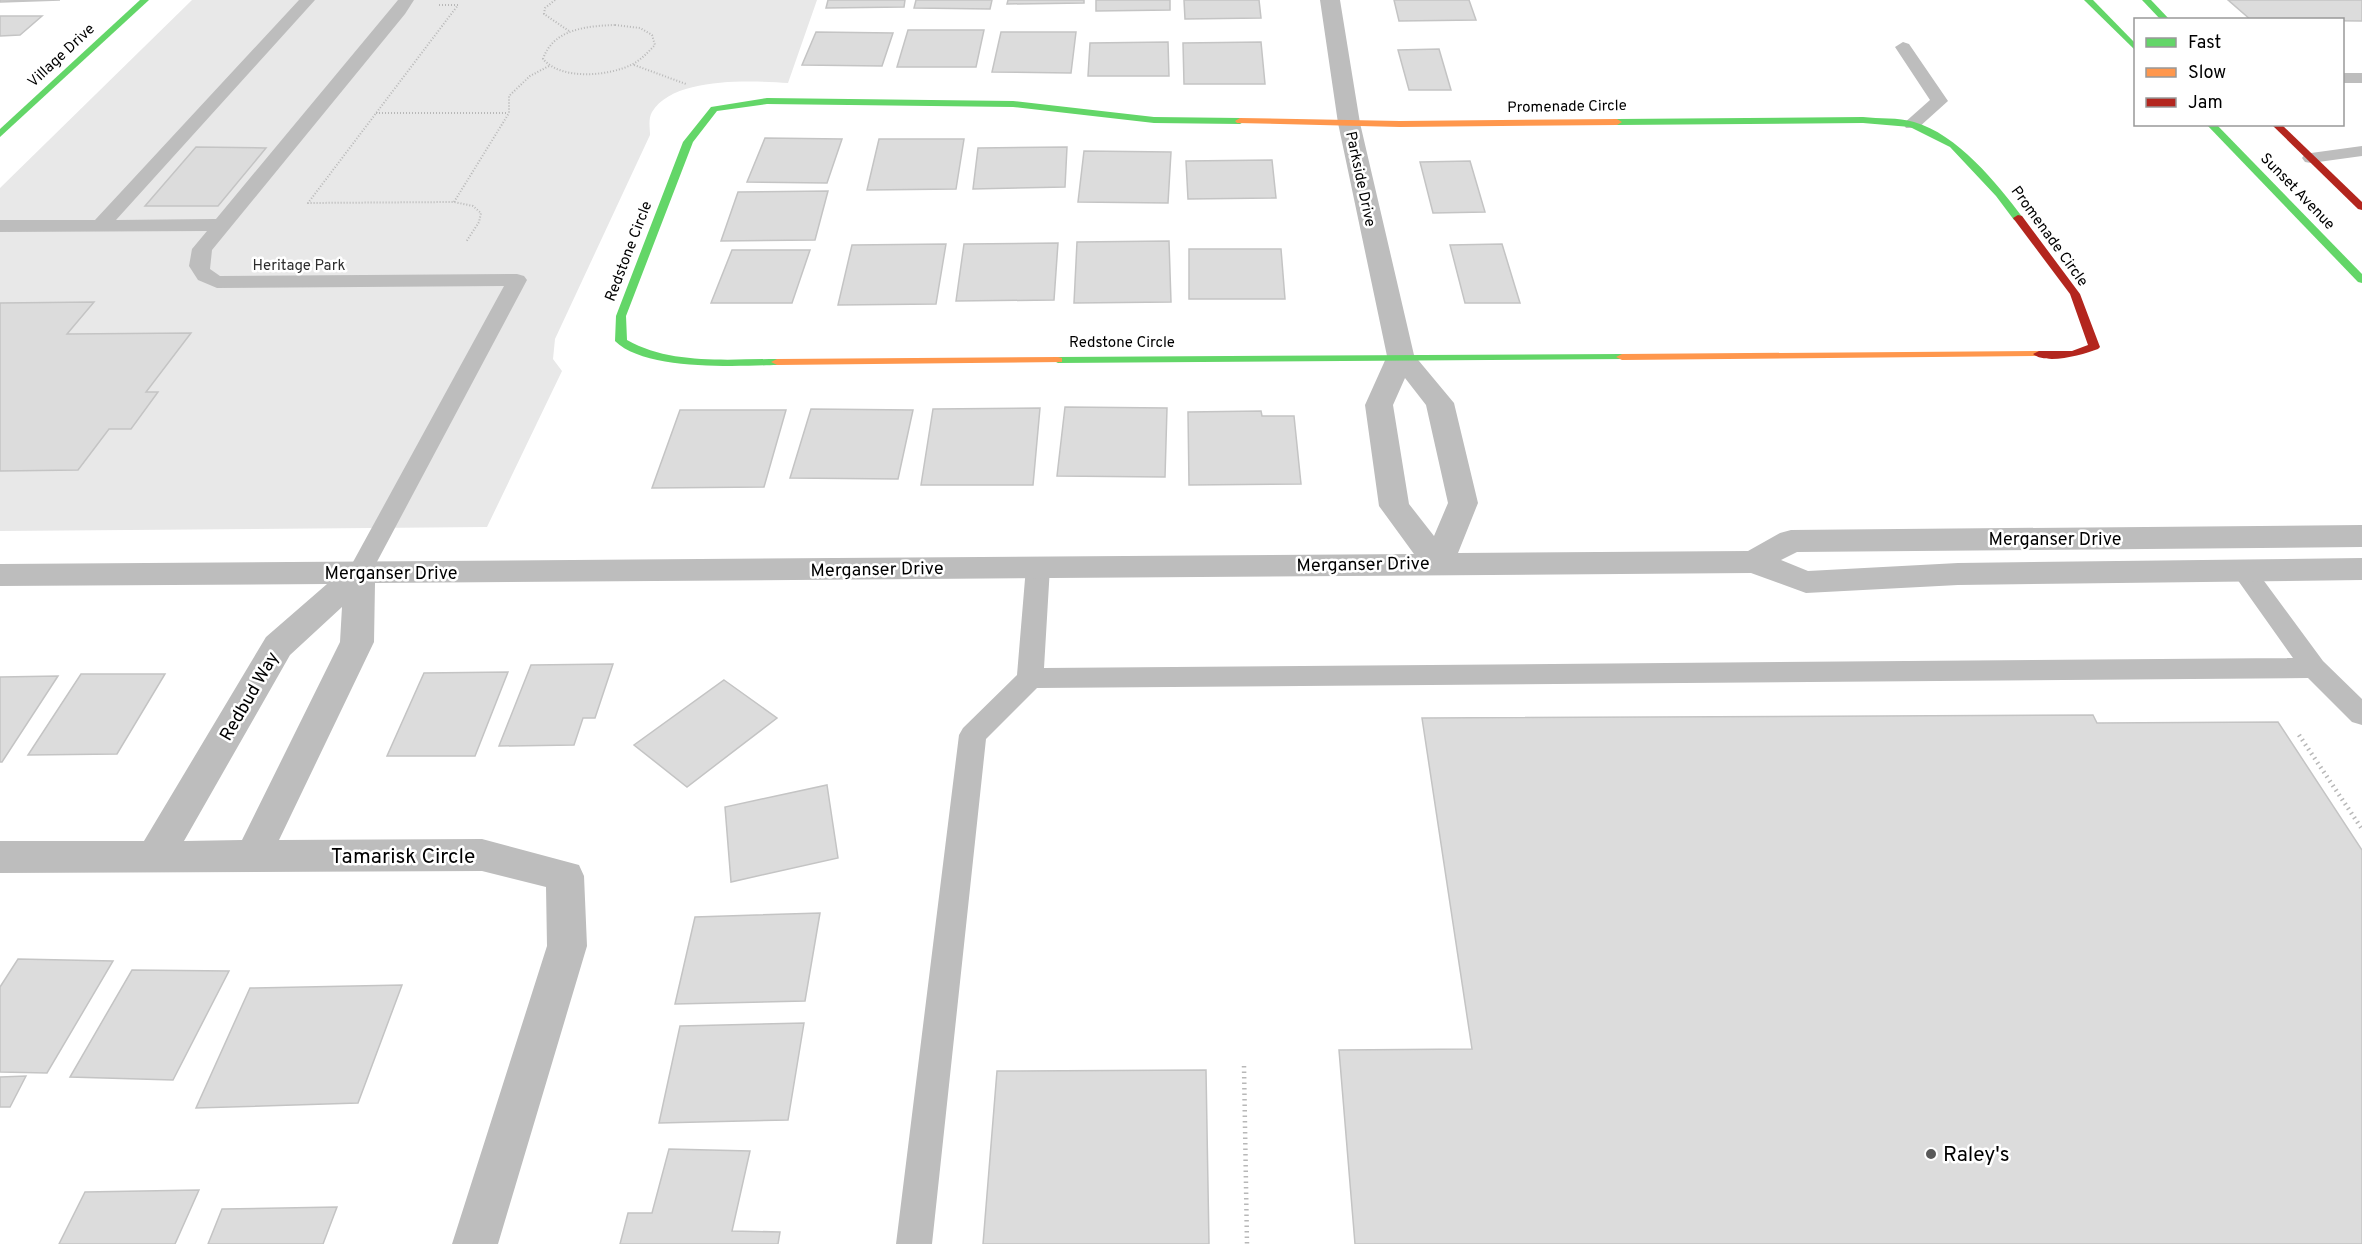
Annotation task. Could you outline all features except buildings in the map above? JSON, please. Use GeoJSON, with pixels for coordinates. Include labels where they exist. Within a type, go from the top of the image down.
{"type":"FeatureCollection","features":[{"type":"Feature","properties":{"kind":"street","name":"Village Drive"},"geometry":{"type":"LineString","coordinates":[[0,134],[145,0]]}},
{"type":"Feature","properties":{"kind":"street","name":"Parkside Drive"},"geometry":{"type":"LineString","coordinates":[[1330,0],[1349,123],[1401,356],[1440,403],[1463,503],[1438,563]]}},
{"type":"Feature","properties":{"kind":"street"},"geometry":{"type":"LineString","coordinates":[[2088,0],[2134,47]]}},
{"type":"Feature","properties":{"kind":"street"},"geometry":{"type":"LineString","coordinates":[[2146,0],[2164,18]]}},
{"type":"Feature","properties":{"kind":"street"},"geometry":{"type":"LineString","coordinates":[[714,109],[767,101],[908,100],[1013,104],[1154,120],[1349,123]]}},
{"type":"Feature","properties":{"kind":"street","name":"Redstone Circle"},"geometry":{"type":"LineString","coordinates":[[714,109],[688,141],[621,316],[621,341],[634,351],[705,362],[1401,356]]}},
{"type":"Feature","properties":{"kind":"street","name":"Promenade Circle"},"geometry":{"type":"LineString","coordinates":[[1349,123],[1863,120],[1912,124],[1953,145],[1999,194],[2075,294],[2094,346],[2073,354],[1401,356]]}},
{"type":"Feature","properties":{"kind":"street","name":"Sunset Avenue"},"geometry":{"type":"LineString","coordinates":[[2212,126],[2362,280]]}},
{"type":"Feature","properties":{"kind":"street","name":"Sunset Avenue"},"geometry":{"type":"LineString","coordinates":[[2277,126],[2362,207]]}},
{"type":"Feature","properties":{"kind":"street"},"geometry":{"type":"LineString","coordinates":[[1401,356],[1379,405],[1394,506],[1438,563]]}},
{"type":"Feature","properties":{"kind":"street","name":"Merganser Drive"},"geometry":{"type":"LineString","coordinates":[[1754,561],[1791,541],[2362,536]]}},
{"type":"Feature","properties":{"kind":"street","name":"Merganser Drive"},"geometry":{"type":"LineString","coordinates":[[0,575],[1754,561],[1806,582],[1958,574],[2362,569]]}},
{"type":"Feature","properties":{"kind":"street"},"geometry":{"type":"LineString","coordinates":[[253,856],[357,642],[359,573]]}},
{"type":"Feature","properties":{"kind":"street","name":"Redbud Way"},"geometry":{"type":"LineString","coordinates":[[155,856],[278,646],[359,573]]}},
{"type":"Feature","properties":{"kind":"street","name":"Tamarisk Circle"},"geometry":{"type":"LineString","coordinates":[[0,857],[482,855],[565,876],[567,946],[475,1244]]}},
{"type":"Feature","properties":{"kind":"lane"},"geometry":{"type":"LineString","coordinates":[[100,226],[307,0]]}},
{"type":"Feature","properties":{"kind":"lane"},"geometry":{"type":"LineString","coordinates":[[359,573],[517,280],[217,282],[203,276],[198,266],[202,249],[406,0]]}},
{"type":"Feature","properties":{"kind":"lane"},"geometry":{"type":"LineString","coordinates":[[1903,47],[1939,101],[1912,124]]}},
{"type":"Feature","properties":{"kind":"lane"},"geometry":{"type":"LineString","coordinates":[[2344,78],[2362,78]]}},
{"type":"Feature","properties":{"kind":"lane"},"geometry":{"type":"LineString","coordinates":[[2311,158],[2362,152]]}},
{"type":"Feature","properties":{"kind":"lane"},"geometry":{"type":"LineString","coordinates":[[0,226],[223,225]]}},
{"type":"Feature","properties":{"kind":"lane"},"geometry":{"type":"LineString","coordinates":[[914,1244],[973,735],[1030,678],[1038,567]]}},
{"type":"Feature","properties":{"kind":"lane"},"geometry":{"type":"LineString","coordinates":[[2244,572],[2314,668],[2362,716]]}},
{"type":"Feature","properties":{"kind":"lane"},"geometry":{"type":"LineString","coordinates":[[1030,678],[2314,668]]}},
{"type":"Feature","properties":{"kind":"path"},"geometry":{"type":"LineString","coordinates":[[555,0],[545,8],[544,14],[570,32]]}},
{"type":"Feature","properties":{"kind":"path"},"geometry":{"type":"LineString","coordinates":[[429,5],[458,5],[308,203],[454,202],[474,206],[481,213],[479,222],[466,242]]}},
{"type":"Feature","properties":{"kind":"path"},"geometry":{"type":"LineString","coordinates":[[602,25],[623,25],[641,29],[652,35],[655,45],[648,55],[633,64],[611,71],[587,74],[565,72],[549,66],[543,59],[543,50],[551,42],[570,32],[602,25]]}},
{"type":"Feature","properties":{"kind":"path"},"geometry":{"type":"LineString","coordinates":[[633,64],[698,89],[714,109]]}},
{"type":"Feature","properties":{"kind":"path"},"geometry":{"type":"LineString","coordinates":[[454,202],[509,113],[509,96],[530,75],[549,66]]}},
{"type":"Feature","properties":{"kind":"path"},"geometry":{"type":"LineString","coordinates":[[376,113],[509,113]]}},
{"type":"Feature","properties":{"kind":"path"},"geometry":{"type":"LineString","coordinates":[[2299,735],[2362,829]]}},
{"type":"Feature","properties":{"kind":"path"},"geometry":{"type":"LineString","coordinates":[[1244,1066],[1248,1244]]}},
{"type":"Feature","properties":{"kind":"green space","name":"Heritage Park"},"geometry":{"type":"Polygon","coordinates":[[[192,0],[817,0],[788,83],[735,82],[695,86],[663,100],[652,112],[650,135],[555,339],[553,359],[562,371],[487,527],[0,531],[0,188],[192,0]]]}},
{"type":"Feature","properties":{"kind":"traffic: fast"},"geometry":{"type":"LineString","coordinates":[[0,134],[145,0]]}},
{"type":"Feature","properties":{"kind":"traffic: fast"},"geometry":{"type":"LineString","coordinates":[[2088,0],[2134,47]]}},
{"type":"Feature","properties":{"kind":"traffic: fast"},"geometry":{"type":"LineString","coordinates":[[2146,0],[2164,18]]}},
{"type":"Feature","properties":{"kind":"traffic: fast"},"geometry":{"type":"LineString","coordinates":[[767,101],[1013,104],[1154,120],[1240,121]]}},
{"type":"Feature","properties":{"kind":"traffic: fast"},"geometry":{"type":"LineString","coordinates":[[767,101],[714,109],[688,142],[621,316],[621,341],[635,349],[674,359],[777,362]]}},
{"type":"Feature","properties":{"kind":"traffic: fast"},"geometry":{"type":"LineString","coordinates":[[1617,122],[1863,120],[1912,124],[1953,145],[2018,218]]}},
{"type":"Feature","properties":{"kind":"traffic: fast"},"geometry":{"type":"LineString","coordinates":[[2212,126],[2362,280]]}},
{"type":"Feature","properties":{"kind":"traffic: fast"},"geometry":{"type":"LineString","coordinates":[[1058,360],[1622,357]]}},
{"type":"Feature","properties":{"kind":"traffic: slow"},"geometry":{"type":"LineString","coordinates":[[1240,121],[1400,124],[1617,122]]}},
{"type":"Feature","properties":{"kind":"traffic: slow"},"geometry":{"type":"LineString","coordinates":[[1622,357],[2039,354]]}},
{"type":"Feature","properties":{"kind":"traffic: slow"},"geometry":{"type":"LineString","coordinates":[[777,362],[1058,360]]}},
{"type":"Feature","properties":{"kind":"traffic: jam"},"geometry":{"type":"LineString","coordinates":[[2277,126],[2362,207]]}},
{"type":"Feature","properties":{"kind":"traffic: jam"},"geometry":{"type":"LineString","coordinates":[[2018,218],[2075,294],[2094,347],[2073,354],[2039,354]]}},
{"type":"Feature","properties":{"kind":"place","name":"Raley's"},"geometry":{"type":"Point","coordinates":[1931,1154]}}]}
